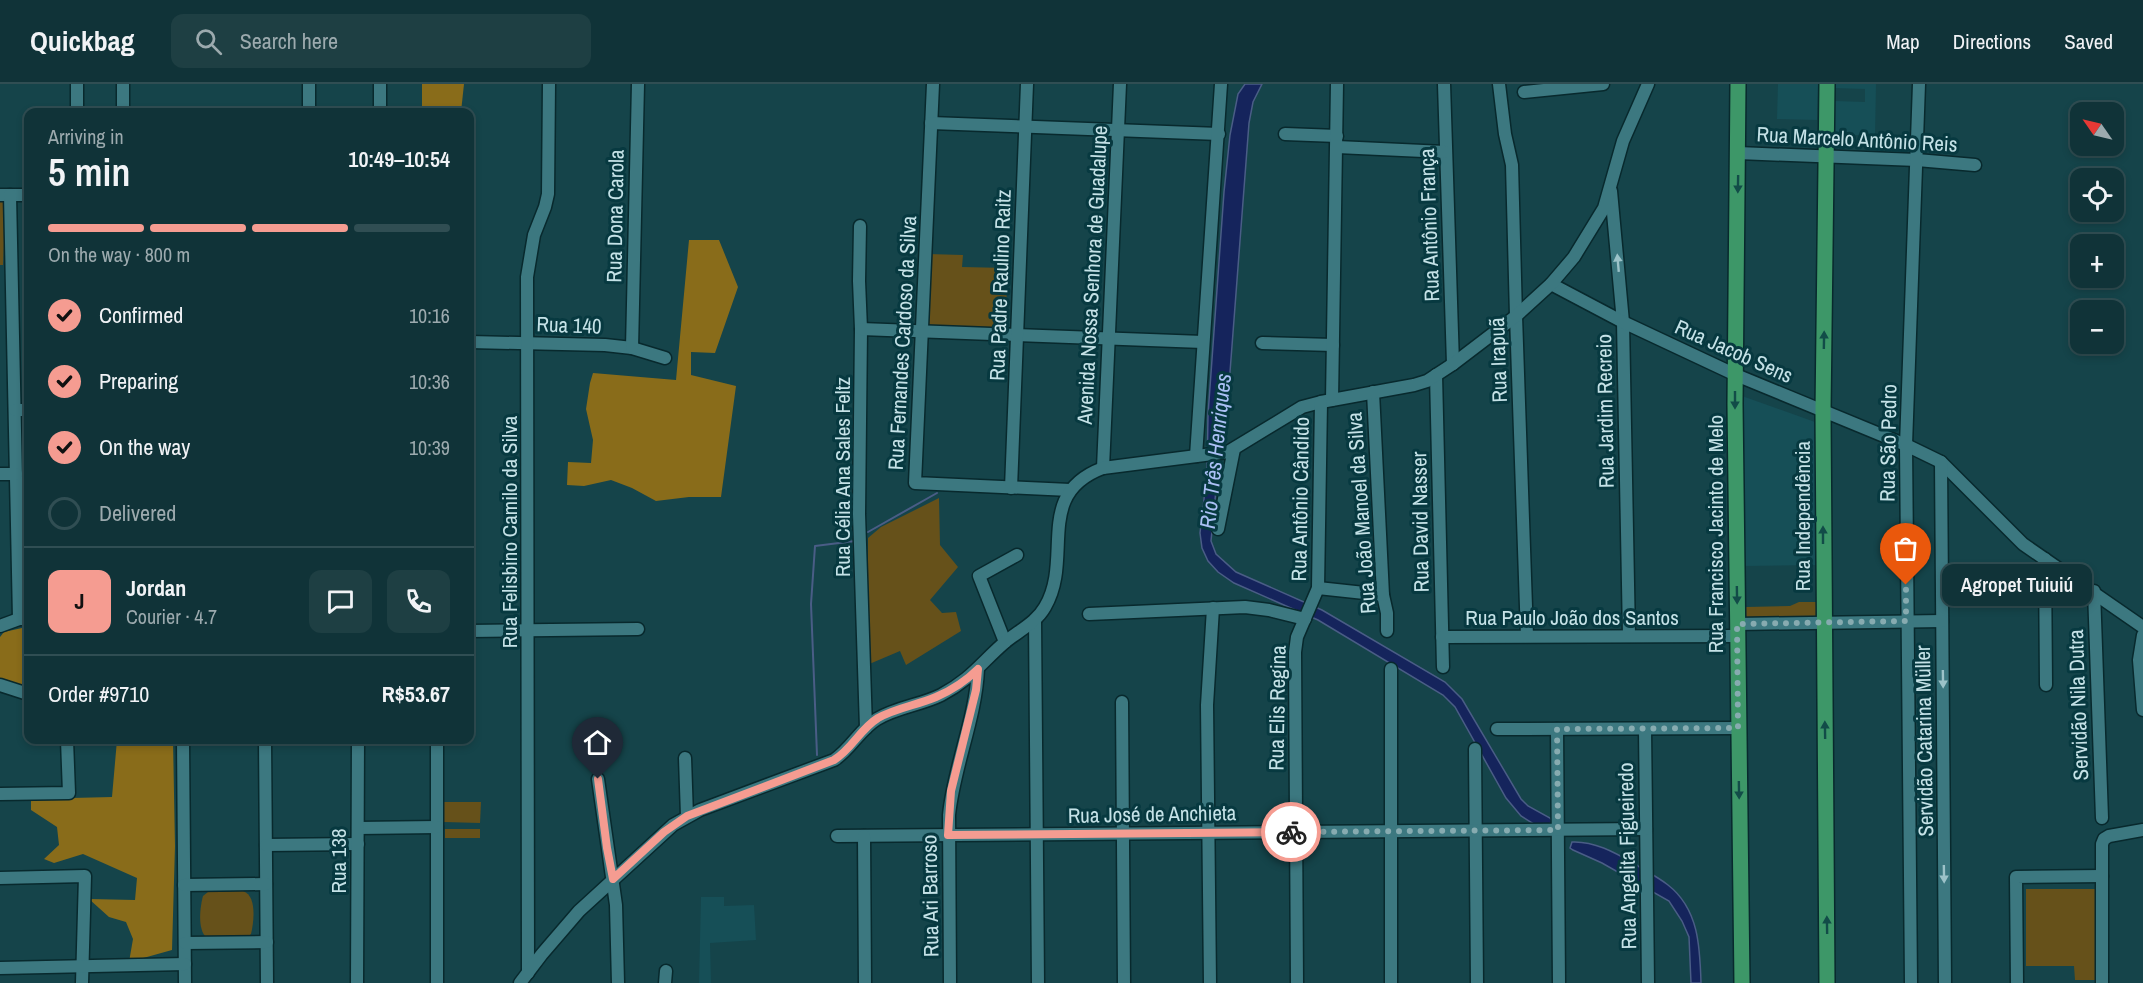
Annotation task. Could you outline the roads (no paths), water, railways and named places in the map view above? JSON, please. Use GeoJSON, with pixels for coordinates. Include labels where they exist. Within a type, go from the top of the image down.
{"type":"FeatureCollection","features":[{"type":"Feature","properties":{"kind":"main road","name":"Rua Francisco Jacinto de Melo"},"geometry":{"type":"LineString","coordinates":[[1738,84],[1737,630],[1742,983]]}},
{"type":"Feature","properties":{"kind":"main road","name":"Rua Independência"},"geometry":{"type":"LineString","coordinates":[[1827,84],[1823,412],[1827,983]]}},
{"type":"Feature","properties":{"kind":"street"},"geometry":{"type":"LineString","coordinates":[[77,84],[77,108]]}},
{"type":"Feature","properties":{"kind":"street"},"geometry":{"type":"LineString","coordinates":[[123,84],[123,108]]}},
{"type":"Feature","properties":{"kind":"street"},"geometry":{"type":"LineString","coordinates":[[309,84],[309,108]]}},
{"type":"Feature","properties":{"kind":"street"},"geometry":{"type":"LineString","coordinates":[[380,84],[380,108]]}},
{"type":"Feature","properties":{"kind":"street","name":"Rua Felisbino Camilo da Silva"},"geometry":{"type":"LineString","coordinates":[[528,977],[528,261],[548,194],[549,84]]}},
{"type":"Feature","properties":{"kind":"street","name":"Rua Dona Carola"},"geometry":{"type":"LineString","coordinates":[[632,348],[638,84]]}},
{"type":"Feature","properties":{"kind":"street","name":"Rua Fernandes Cardoso da Silva"},"geometry":{"type":"LineString","coordinates":[[933,84],[915,483],[1070,490]]}},
{"type":"Feature","properties":{"kind":"street","name":"Rua Padre Raulino Raitz"},"geometry":{"type":"LineString","coordinates":[[1011,488],[1027,84]]}},
{"type":"Feature","properties":{"kind":"street","name":"Avenida Nossa Senhora de Guadalupe"},"geometry":{"type":"LineString","coordinates":[[1102,468],[1120,84]]}},
{"type":"Feature","properties":{"kind":"street"},"geometry":{"type":"LineString","coordinates":[[1199,455],[1203,342],[1221,84]]}},
{"type":"Feature","properties":{"kind":"street"},"geometry":{"type":"LineString","coordinates":[[1220,105],[1231,84]]}},
{"type":"Feature","properties":{"kind":"street","name":"Rua Antônio Cândido"},"geometry":{"type":"LineString","coordinates":[[1317,592],[1326,401],[1333,345],[1337,84]]}},
{"type":"Feature","properties":{"kind":"street","name":"Rua Antônio França"},"geometry":{"type":"LineString","coordinates":[[1444,84],[1454,364]]}},
{"type":"Feature","properties":{"kind":"street","name":"Rua Irapuã"},"geometry":{"type":"LineString","coordinates":[[1499,84],[1505,134],[1512,165],[1527,636]]}},
{"type":"Feature","properties":{"kind":"street"},"geometry":{"type":"LineString","coordinates":[[1524,92],[1603,84]]}},
{"type":"Feature","properties":{"kind":"street"},"geometry":{"type":"LineString","coordinates":[[520,983],[528,977],[566,925],[664,832],[687,816],[834,760],[866,728],[888,714],[962,684],[1005,642],[1035,620],[1045,607],[1051,592],[1062,503],[1070,490],[1088,475],[1102,468],[1228,451],[1302,407],[1414,385],[1454,364],[1516,316],[1567,267],[1604,208],[1623,141],[1648,84]]}},
{"type":"Feature","properties":{"kind":"street","name":"Rua São Pedro"},"geometry":{"type":"LineString","coordinates":[[1911,983],[1906,445],[1919,84]]}},
{"type":"Feature","properties":{"kind":"street"},"geometry":{"type":"LineString","coordinates":[[931,123],[1219,134]]}},
{"type":"Feature","properties":{"kind":"street"},"geometry":{"type":"LineString","coordinates":[[1285,134],[1337,142],[1445,152]]}},
{"type":"Feature","properties":{"kind":"street","name":"Rua Marcelo Antônio Reis"},"geometry":{"type":"LineString","coordinates":[[1738,153],[1917,160],[1975,165]]}},
{"type":"Feature","properties":{"kind":"street","name":"Rua Jardim Recreio"},"geometry":{"type":"LineString","coordinates":[[1610,186],[1623,322],[1629,636]]}},
{"type":"Feature","properties":{"kind":"street"},"geometry":{"type":"LineString","coordinates":[[0,626],[24,619],[5,195],[24,195]]}},
{"type":"Feature","properties":{"kind":"street","name":"Rua Célia Ana Sales Feltz"},"geometry":{"type":"LineString","coordinates":[[860,226],[859,514],[866,728]]}},
{"type":"Feature","properties":{"kind":"street","name":"Rua Jacob Sens"},"geometry":{"type":"LineString","coordinates":[[1551,284],[1623,322],[1736,375],[1906,445],[1941,462],[2024,544],[2143,627]]}},
{"type":"Feature","properties":{"kind":"street"},"geometry":{"type":"LineString","coordinates":[[861,329],[1203,342]]}},
{"type":"Feature","properties":{"kind":"street","name":"Rua 140"},"geometry":{"type":"LineString","coordinates":[[474,342],[605,345],[632,348],[665,358]]}},
{"type":"Feature","properties":{"kind":"street"},"geometry":{"type":"LineString","coordinates":[[1262,343],[1333,345]]}},
{"type":"Feature","properties":{"kind":"street","name":"Rua David Nasser"},"geometry":{"type":"LineString","coordinates":[[1436,375],[1443,667]]}},
{"type":"Feature","properties":{"kind":"street","name":"Rua João Manoel da Silva"},"geometry":{"type":"LineString","coordinates":[[1372,392],[1387,631]]}},
{"type":"Feature","properties":{"kind":"street"},"geometry":{"type":"LineString","coordinates":[[15,410],[24,410]]}},
{"type":"Feature","properties":{"kind":"street"},"geometry":{"type":"LineString","coordinates":[[1218,529],[1228,451]]}},
{"type":"Feature","properties":{"kind":"street","name":"Servidão Catarina Müller"},"geometry":{"type":"LineString","coordinates":[[1941,462],[1945,983]]}},
{"type":"Feature","properties":{"kind":"street"},"geometry":{"type":"LineString","coordinates":[[0,474],[16,474]]}},
{"type":"Feature","properties":{"kind":"street"},"geometry":{"type":"LineString","coordinates":[[1005,642],[979,576],[1017,555]]}},
{"type":"Feature","properties":{"kind":"street"},"geometry":{"type":"LineString","coordinates":[[2045,559],[2046,685]]}},
{"type":"Feature","properties":{"kind":"street","name":"Servidão Nila Dutra"},"geometry":{"type":"LineString","coordinates":[[2094,591],[2102,818]]}},
{"type":"Feature","properties":{"kind":"street"},"geometry":{"type":"LineString","coordinates":[[1317,592],[1383,595]]}},
{"type":"Feature","properties":{"kind":"street","name":"Rua Elis Regina"},"geometry":{"type":"LineString","coordinates":[[1297,983],[1295,652],[1297,637],[1317,592]]}},
{"type":"Feature","properties":{"kind":"street"},"geometry":{"type":"LineString","coordinates":[[1089,614],[1258,607],[1306,617]]}},
{"type":"Feature","properties":{"kind":"street"},"geometry":{"type":"LineString","coordinates":[[1210,983],[1207,705],[1213,608]]}},
{"type":"Feature","properties":{"kind":"street"},"geometry":{"type":"LineString","coordinates":[[1035,620],[1038,983]]}},
{"type":"Feature","properties":{"kind":"street","name":"Rua Paulo João dos Santos"},"geometry":{"type":"LineString","coordinates":[[1442,637],[1629,636],[1824,623],[1942,621]]}},
{"type":"Feature","properties":{"kind":"street"},"geometry":{"type":"LineString","coordinates":[[474,631],[638,629]]}},
{"type":"Feature","properties":{"kind":"street"},"geometry":{"type":"LineString","coordinates":[[2143,635],[2139,660],[2143,710]]}},
{"type":"Feature","properties":{"kind":"street","name":"Rua Ari Barroso"},"geometry":{"type":"LineString","coordinates":[[950,983],[948,835],[951,791],[976,690],[978,669]]}},
{"type":"Feature","properties":{"kind":"street"},"geometry":{"type":"LineString","coordinates":[[1390,669],[1391,983]]}},
{"type":"Feature","properties":{"kind":"street"},"geometry":{"type":"LineString","coordinates":[[0,685],[24,693]]}},
{"type":"Feature","properties":{"kind":"street"},"geometry":{"type":"LineString","coordinates":[[1122,702],[1124,983]]}},
{"type":"Feature","properties":{"kind":"street"},"geometry":{"type":"LineString","coordinates":[[1497,729],[1738,728]]}},
{"type":"Feature","properties":{"kind":"street"},"geometry":{"type":"LineString","coordinates":[[1557,729],[1559,983]]}},
{"type":"Feature","properties":{"kind":"street","name":"Rua Angelita Figueiredo"},"geometry":{"type":"LineString","coordinates":[[1645,729],[1648,983]]}},
{"type":"Feature","properties":{"kind":"street"},"geometry":{"type":"LineString","coordinates":[[0,794],[69,793],[67,744]]}},
{"type":"Feature","properties":{"kind":"street"},"geometry":{"type":"LineString","coordinates":[[183,744],[185,983]]}},
{"type":"Feature","properties":{"kind":"street"},"geometry":{"type":"LineString","coordinates":[[265,744],[267,983]]}},
{"type":"Feature","properties":{"kind":"street","name":"Rua 138"},"geometry":{"type":"LineString","coordinates":[[357,983],[358,744]]}},
{"type":"Feature","properties":{"kind":"street"},"geometry":{"type":"LineString","coordinates":[[437,744],[437,983]]}},
{"type":"Feature","properties":{"kind":"street"},"geometry":{"type":"LineString","coordinates":[[1475,749],[1477,983]]}},
{"type":"Feature","properties":{"kind":"street"},"geometry":{"type":"LineString","coordinates":[[685,758],[687,816]]}},
{"type":"Feature","properties":{"kind":"street"},"geometry":{"type":"LineString","coordinates":[[598,779],[616,905],[618,983]]}},
{"type":"Feature","properties":{"kind":"street"},"geometry":{"type":"LineString","coordinates":[[358,828],[437,827]]}},
{"type":"Feature","properties":{"kind":"street","name":"Rua José de Anchieta"},"geometry":{"type":"LineString","coordinates":[[837,836],[1646,829]]}},
{"type":"Feature","properties":{"kind":"street"},"geometry":{"type":"LineString","coordinates":[[2102,983],[2102,844],[2109,836],[2143,830]]}},
{"type":"Feature","properties":{"kind":"street"},"geometry":{"type":"LineString","coordinates":[[864,836],[866,983]]}},
{"type":"Feature","properties":{"kind":"street"},"geometry":{"type":"LineString","coordinates":[[266,845],[358,844]]}},
{"type":"Feature","properties":{"kind":"street"},"geometry":{"type":"LineString","coordinates":[[0,878],[85,876],[82,983]]}},
{"type":"Feature","properties":{"kind":"street"},"geometry":{"type":"LineString","coordinates":[[2017,983],[2016,877],[2102,876]]}},
{"type":"Feature","properties":{"kind":"street"},"geometry":{"type":"LineString","coordinates":[[184,885],[266,884]]}},
{"type":"Feature","properties":{"kind":"street"},"geometry":{"type":"LineString","coordinates":[[185,944],[267,942]]}},
{"type":"Feature","properties":{"kind":"street"},"geometry":{"type":"LineString","coordinates":[[0,968],[185,964]]}},
{"type":"Feature","properties":{"kind":"water","name":"Rio Três Henriques"},"geometry":{"type":"Polygon","coordinates":[[[1245,84],[1262,84],[1253,102],[1249,123],[1230,372],[1211,541],[1216,554],[1236,572],[1322,610],[1445,682],[1462,699],[1521,799],[1528,806],[1550,818],[1552,821],[1549,825],[1540,828],[1521,816],[1506,798],[1455,707],[1443,695],[1318,620],[1234,583],[1218,572],[1208,561],[1202,548],[1200,533],[1207,474],[1208,415],[1224,192],[1230,135],[1238,94],[1245,84]]]}},
{"type":"Feature","properties":{"kind":"water"},"geometry":{"type":"Polygon","coordinates":[[[1572,842],[1588,843],[1611,851],[1660,879],[1678,895],[1692,917],[1696,930],[1701,983],[1691,983],[1689,937],[1669,901],[1602,863],[1573,850],[1570,848],[1572,842]]]}},
{"type":"Feature","properties":{"kind":"waterway"},"geometry":{"type":"LineString","coordinates":[[868,532],[937,493]]}},
{"type":"Feature","properties":{"kind":"waterway"},"geometry":{"type":"LineString","coordinates":[[817,755],[811,604],[815,546],[855,541]]}},
{"type":"Feature","properties":{"kind":"place","name":"Agropet Tuiuiú"},"geometry":{"type":"Point","coordinates":[1906,585]}}]}
